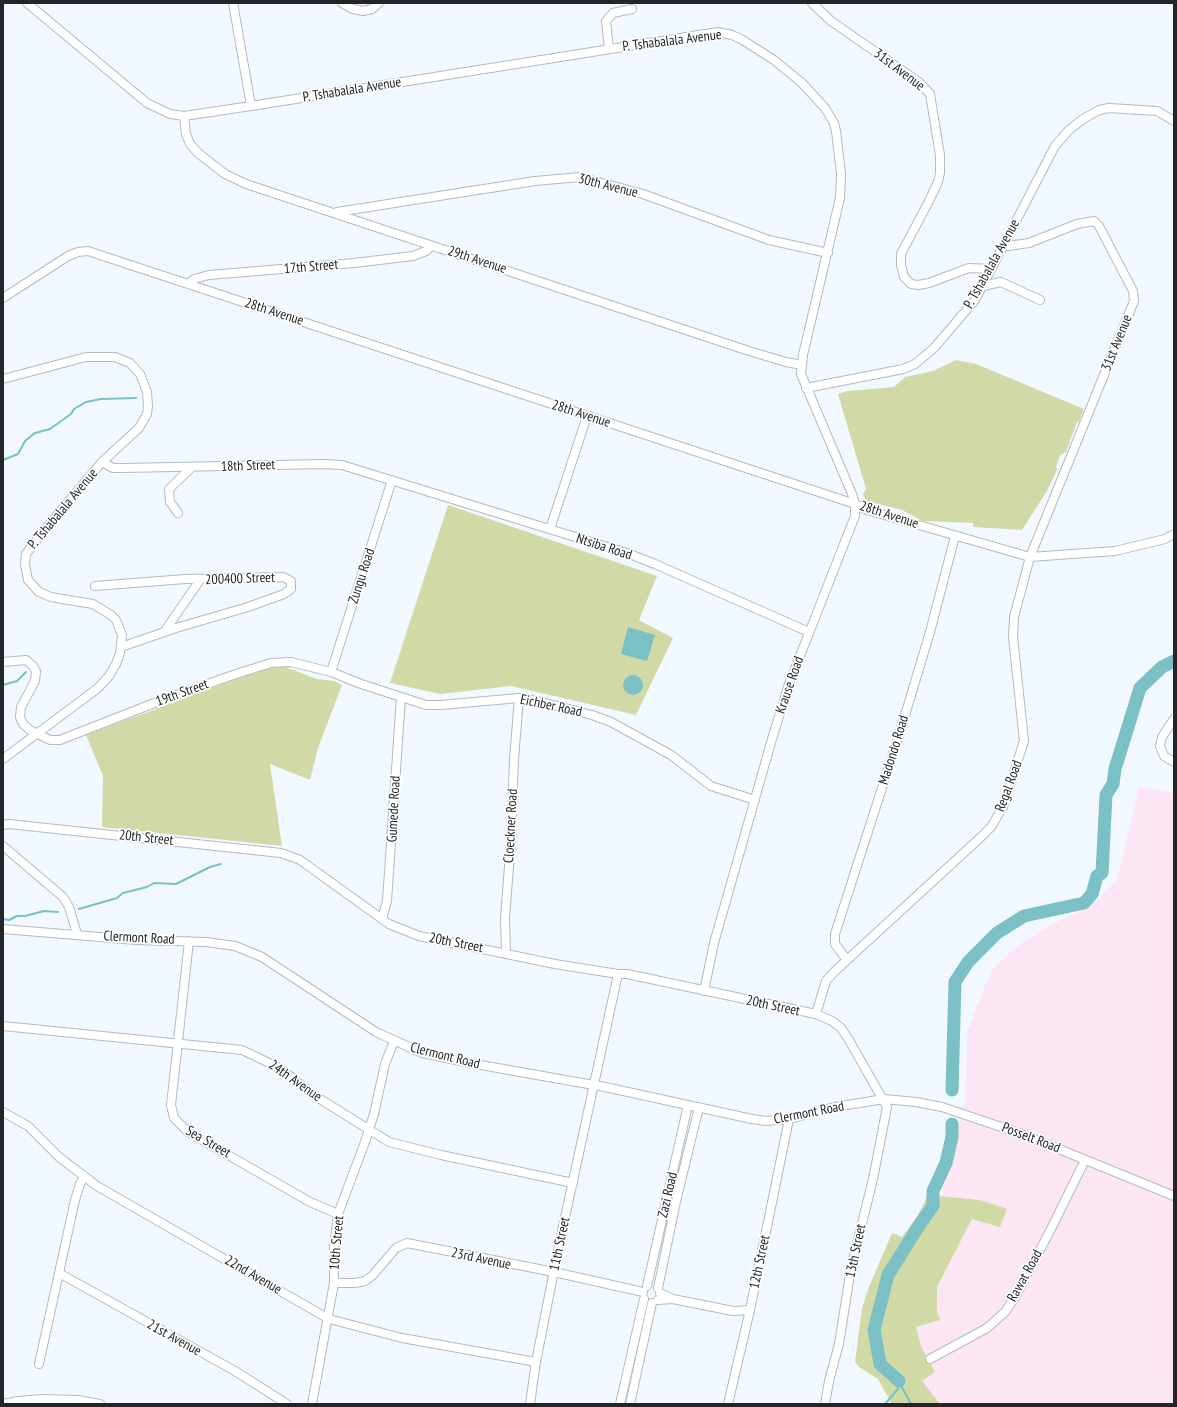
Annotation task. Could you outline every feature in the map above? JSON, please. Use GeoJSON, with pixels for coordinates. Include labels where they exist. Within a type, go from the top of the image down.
{"type":"FeatureCollection","features":[{"type":"Feature","properties":{"kind":"street","name":"P. Tshabalala Avenue"},"geometry":{"type":"LineString","coordinates":[[27,3],[147,103],[163,112],[184,116],[676,38],[725,33],[741,39],[786,69],[802,83],[825,108],[834,123],[836,131],[840,187],[828,253],[802,365],[802,374],[806,388],[903,369],[914,364],[934,348],[975,300],[1055,146],[1069,130],[1083,119],[1099,110],[1109,108],[1157,111],[1174,121]]}},
{"type":"Feature","properties":{"kind":"street"},"geometry":{"type":"LineString","coordinates":[[233,3],[251,106]]}},
{"type":"Feature","properties":{"kind":"street"},"geometry":{"type":"LineString","coordinates":[[342,3],[353,9],[363,11],[372,9],[379,3]]}},
{"type":"Feature","properties":{"kind":"street","name":"31st Avenue"},"geometry":{"type":"LineString","coordinates":[[812,3],[831,21],[919,82],[930,94],[939,148],[940,173],[938,182],[929,201],[901,254],[901,265],[904,277],[911,284],[922,285],[969,268],[992,269]]}},
{"type":"Feature","properties":{"kind":"street"},"geometry":{"type":"LineString","coordinates":[[609,48],[606,21],[613,13],[632,10]]}},
{"type":"Feature","properties":{"kind":"street","name":"29th Avenue"},"geometry":{"type":"LineString","coordinates":[[184,116],[186,134],[190,144],[198,153],[225,174],[246,184],[775,359],[802,365]]}},
{"type":"Feature","properties":{"kind":"street","name":"30th Avenue"},"geometry":{"type":"LineString","coordinates":[[334,212],[535,181],[580,177],[643,194],[769,240],[828,253]]}},
{"type":"Feature","properties":{"kind":"street","name":"31st Avenue"},"geometry":{"type":"LineString","coordinates":[[1004,245],[1008,246],[1029,243],[1077,224],[1094,221],[1099,226],[1134,296],[1128,317],[1030,557]]}},
{"type":"Feature","properties":{"kind":"street","name":"17th Street"},"geometry":{"type":"LineString","coordinates":[[188,284],[194,279],[209,275],[347,264],[413,256],[426,252],[432,246]]}},
{"type":"Feature","properties":{"kind":"street","name":"28th Avenue"},"geometry":{"type":"LineString","coordinates":[[3,298],[68,256],[84,250],[101,254],[855,504],[867,510],[1030,557],[1115,551],[1164,539],[1174,534]]}},
{"type":"Feature","properties":{"kind":"street"},"geometry":{"type":"LineString","coordinates":[[983,286],[1001,282],[1040,300]]}},
{"type":"Feature","properties":{"kind":"street","name":"P. Tshabalala Avenue"},"geometry":{"type":"LineString","coordinates":[[3,380],[94,356],[115,357],[130,364],[140,374],[144,380],[147,392],[147,414],[139,428],[102,462],[31,546],[26,554],[25,572],[28,580],[39,592],[51,597],[93,604],[106,610],[116,620],[122,635],[121,647],[116,664],[104,682],[3,759]]}},
{"type":"Feature","properties":{"kind":"street"},"geometry":{"type":"LineString","coordinates":[[806,388],[855,504]]}},
{"type":"Feature","properties":{"kind":"street"},"geometry":{"type":"LineString","coordinates":[[550,529],[587,416]]}},
{"type":"Feature","properties":{"kind":"street","name":"18th Street"},"geometry":{"type":"LineString","coordinates":[[102,462],[117,468],[335,464],[392,480]]}},
{"type":"Feature","properties":{"kind":"street"},"geometry":{"type":"LineString","coordinates":[[178,513],[170,502],[169,489],[172,484],[192,467]]}},
{"type":"Feature","properties":{"kind":"street","name":"Ntsiba Road"},"geometry":{"type":"LineString","coordinates":[[392,480],[550,529],[656,564],[809,632]]}},
{"type":"Feature","properties":{"kind":"street","name":"Zungu Road"},"geometry":{"type":"LineString","coordinates":[[331,672],[392,480]]}},
{"type":"Feature","properties":{"kind":"street","name":"Krause Road"},"geometry":{"type":"LineString","coordinates":[[704,991],[714,943],[773,734],[809,632],[855,516],[855,504]]}},
{"type":"Feature","properties":{"kind":"street","name":"Madondo Road"},"geometry":{"type":"LineString","coordinates":[[847,960],[835,944],[835,934],[900,732],[930,632],[955,536]]}},
{"type":"Feature","properties":{"kind":"street","name":"Regal Road"},"geometry":{"type":"LineString","coordinates":[[816,1014],[826,981],[982,837],[991,827],[1003,807],[1024,741],[1012,629],[1030,557]]}},
{"type":"Feature","properties":{"kind":"street","name":"200400 Street"},"geometry":{"type":"LineString","coordinates":[[95,586],[185,580],[283,577],[291,581],[292,586],[288,592],[284,594],[121,647]]}},
{"type":"Feature","properties":{"kind":"street"},"geometry":{"type":"LineString","coordinates":[[164,633],[200,580]]}},
{"type":"Feature","properties":{"kind":"street"},"geometry":{"type":"LineString","coordinates":[[3,662],[26,660],[31,663],[36,671],[35,681],[20,712],[23,724],[36,735]]}},
{"type":"Feature","properties":{"kind":"street","name":"19th Street"},"geometry":{"type":"LineString","coordinates":[[36,735],[50,740],[60,740],[162,700],[272,663],[291,662],[331,672]]}},
{"type":"Feature","properties":{"kind":"street","name":"Eichber Road"},"geometry":{"type":"LineString","coordinates":[[331,672],[361,684],[401,697],[434,705],[519,698],[550,704],[611,722],[671,755],[711,786],[755,800]]}},
{"type":"Feature","properties":{"kind":"street","name":"Gumede Road"},"geometry":{"type":"LineString","coordinates":[[382,919],[387,901],[401,697]]}},
{"type":"Feature","properties":{"kind":"street","name":"Cloeckner Road"},"geometry":{"type":"LineString","coordinates":[[506,953],[505,918],[519,698]]}},
{"type":"Feature","properties":{"kind":"street"},"geometry":{"type":"LineString","coordinates":[[1174,719],[1162,737],[1160,746],[1164,756],[1174,762]]}},
{"type":"Feature","properties":{"kind":"street","name":"20th Street"},"geometry":{"type":"LineString","coordinates":[[3,826],[9,824],[104,833],[286,854],[300,860],[396,928],[419,936],[550,963],[618,974],[627,974],[816,1014],[832,1021],[841,1028],[884,1099]]}},
{"type":"Feature","properties":{"kind":"street"},"geometry":{"type":"LineString","coordinates":[[3,846],[63,897],[69,908],[77,934]]}},
{"type":"Feature","properties":{"kind":"street","name":"Clermont Road"},"geometry":{"type":"LineString","coordinates":[[3,930],[77,934],[136,940],[189,941],[225,944],[253,952],[293,976],[376,1032],[415,1050],[436,1056],[688,1104],[752,1119],[766,1121],[789,1119],[835,1107],[884,1099]]}},
{"type":"Feature","properties":{"kind":"street","name":"Sea Street"},"geometry":{"type":"LineString","coordinates":[[189,941],[172,1105],[174,1118],[180,1126],[310,1202],[338,1214]]}},
{"type":"Feature","properties":{"kind":"street","name":"11th Street"},"geometry":{"type":"LineString","coordinates":[[530,1404],[536,1362],[554,1272],[618,974]]}},
{"type":"Feature","properties":{"kind":"street","name":"24th Avenue"},"geometry":{"type":"LineString","coordinates":[[3,1026],[232,1048],[250,1052],[280,1068],[312,1094],[382,1139],[397,1145],[573,1183]]}},
{"type":"Feature","properties":{"kind":"street","name":"10th Street"},"geometry":{"type":"LineString","coordinates":[[312,1404],[329,1319],[334,1283],[334,1247],[338,1214],[369,1130],[385,1064],[394,1041]]}},
{"type":"Feature","properties":{"kind":"street","name":"Posselt Road"},"geometry":{"type":"LineString","coordinates":[[884,1099],[916,1102],[961,1112],[1028,1137],[1174,1196]]}},
{"type":"Feature","properties":{"kind":"street","name":"13th Street"},"geometry":{"type":"LineString","coordinates":[[826,1404],[829,1381],[839,1344],[852,1268],[883,1131],[887,1108],[884,1099]]}},
{"type":"Feature","properties":{"kind":"street","name":"Zazi Road"},"geometry":{"type":"LineString","coordinates":[[620,1404],[688,1104]]}},
{"type":"Feature","properties":{"kind":"street","name":"Zazi Road"},"geometry":{"type":"LineString","coordinates":[[630,1404],[657,1296],[677,1198],[699,1107]]}},
{"type":"Feature","properties":{"kind":"street","name":"22nd Avenue"},"geometry":{"type":"LineString","coordinates":[[3,1112],[28,1126],[84,1178],[329,1319],[402,1338],[536,1362]]}},
{"type":"Feature","properties":{"kind":"street","name":"12th Street"},"geometry":{"type":"LineString","coordinates":[[728,1404],[750,1310],[789,1119]]}},
{"type":"Feature","properties":{"kind":"street","name":"Rawat Road"},"geometry":{"type":"LineString","coordinates":[[930,1359],[987,1328],[1005,1312],[1015,1297],[1051,1229],[1085,1160]]}},
{"type":"Feature","properties":{"kind":"street"},"geometry":{"type":"LineString","coordinates":[[39,1364],[75,1200],[80,1184],[84,1178]]}},
{"type":"Feature","properties":{"kind":"street","name":"23rd Avenue"},"geometry":{"type":"LineString","coordinates":[[334,1283],[356,1283],[365,1281],[372,1276],[396,1248],[407,1243],[554,1272],[645,1293]]}},
{"type":"Feature","properties":{"kind":"street","name":"21st Avenue"},"geometry":{"type":"LineString","coordinates":[[59,1273],[235,1371],[287,1404]]}},
{"type":"Feature","properties":{"kind":"street"},"geometry":{"type":"LineString","coordinates":[[645,1293],[653,1286],[657,1296]]}},
{"type":"Feature","properties":{"kind":"street"},"geometry":{"type":"LineString","coordinates":[[645,1293],[733,1311],[750,1310]]}},
{"type":"Feature","properties":{"kind":"street"},"geometry":{"type":"LineString","coordinates":[[4,1404],[42,1399],[78,1400],[100,1404]]}},
{"type":"Feature","properties":{"kind":"shaded area"},"geometry":{"type":"Polygon","coordinates":[[[1139,787],[1174,793],[1174,1404],[940,1404],[921,1380],[934,1372],[921,1346],[916,1327],[940,1320],[937,1311],[937,1287],[972,1219],[1007,1209],[980,1200],[942,1197],[961,1112],[966,1098],[967,1033],[986,983],[994,968],[1003,958],[1023,942],[1054,923],[1083,910],[1096,901],[1117,880],[1139,787]]]}},
{"type":"Feature","properties":{"kind":"green space"},"geometry":{"type":"Polygon","coordinates":[[[956,360],[976,364],[1084,409],[1079,422],[1077,422],[1066,452],[1060,455],[1056,467],[1057,470],[1047,491],[1022,530],[973,527],[973,523],[923,521],[902,510],[866,501],[863,494],[866,489],[838,394],[847,391],[894,387],[905,377],[933,371],[956,360]]]}},
{"type":"Feature","properties":{"kind":"green space"},"geometry":{"type":"Polygon","coordinates":[[[448,505],[657,576],[639,620],[673,638],[636,715],[511,686],[440,694],[390,683],[448,505]]]}},
{"type":"Feature","properties":{"kind":"green space"},"geometry":{"type":"Polygon","coordinates":[[[283,666],[317,679],[335,681],[342,685],[318,748],[310,780],[270,764],[282,846],[102,827],[103,776],[86,735],[236,679],[273,667],[283,666]]]}},
{"type":"Feature","properties":{"kind":"green space"},"geometry":{"type":"Polygon","coordinates":[[[928,1195],[980,1200],[1007,1209],[1000,1227],[972,1219],[937,1287],[937,1311],[940,1320],[916,1327],[921,1346],[935,1372],[922,1381],[940,1404],[892,1404],[878,1379],[859,1367],[855,1362],[862,1308],[869,1287],[892,1233],[902,1237],[918,1215],[928,1195]]]}},
{"type":"Feature","properties":{"kind":"water"},"geometry":{"type":"Polygon","coordinates":[[[628,627],[655,635],[647,661],[621,654],[628,627]]]}},
{"type":"Feature","properties":{"kind":"water"},"geometry":{"type":"Polygon","coordinates":[[[633,675],[640,678],[643,685],[640,692],[633,695],[626,692],[623,685],[626,678],[633,675]]]}},
{"type":"Feature","properties":{"kind":"waterway"},"geometry":{"type":"LineString","coordinates":[[3,460],[18,454],[25,441],[35,433],[50,429],[71,414],[74,409],[86,402],[101,399],[136,398]]}},
{"type":"Feature","properties":{"kind":"waterway"},"geometry":{"type":"LineString","coordinates":[[952,1090],[955,982],[968,962],[997,933],[1024,916],[1084,903],[1092,894],[1097,876],[1102,873],[1106,795],[1113,784],[1115,769],[1140,688],[1162,667],[1174,661]]}},
{"type":"Feature","properties":{"kind":"waterway"},"geometry":{"type":"LineString","coordinates":[[3,685],[17,681],[26,672]]}},
{"type":"Feature","properties":{"kind":"waterway"},"geometry":{"type":"LineString","coordinates":[[79,909],[117,898],[123,893],[147,887],[154,883],[176,884],[210,867],[221,864]]}},
{"type":"Feature","properties":{"kind":"waterway"},"geometry":{"type":"LineString","coordinates":[[3,919],[9,920],[17,916],[25,916],[44,911],[58,912]]}},
{"type":"Feature","properties":{"kind":"waterway"},"geometry":{"type":"LineString","coordinates":[[899,1381],[880,1364],[874,1330],[888,1275],[933,1206],[933,1191],[946,1163],[952,1137],[952,1124]]}},
{"type":"Feature","properties":{"kind":"waterway"},"geometry":{"type":"LineString","coordinates":[[885,1404],[898,1389],[899,1381]]}},
{"type":"Feature","properties":{"kind":"waterway"},"geometry":{"type":"LineString","coordinates":[[899,1382],[911,1404]]}}]}
